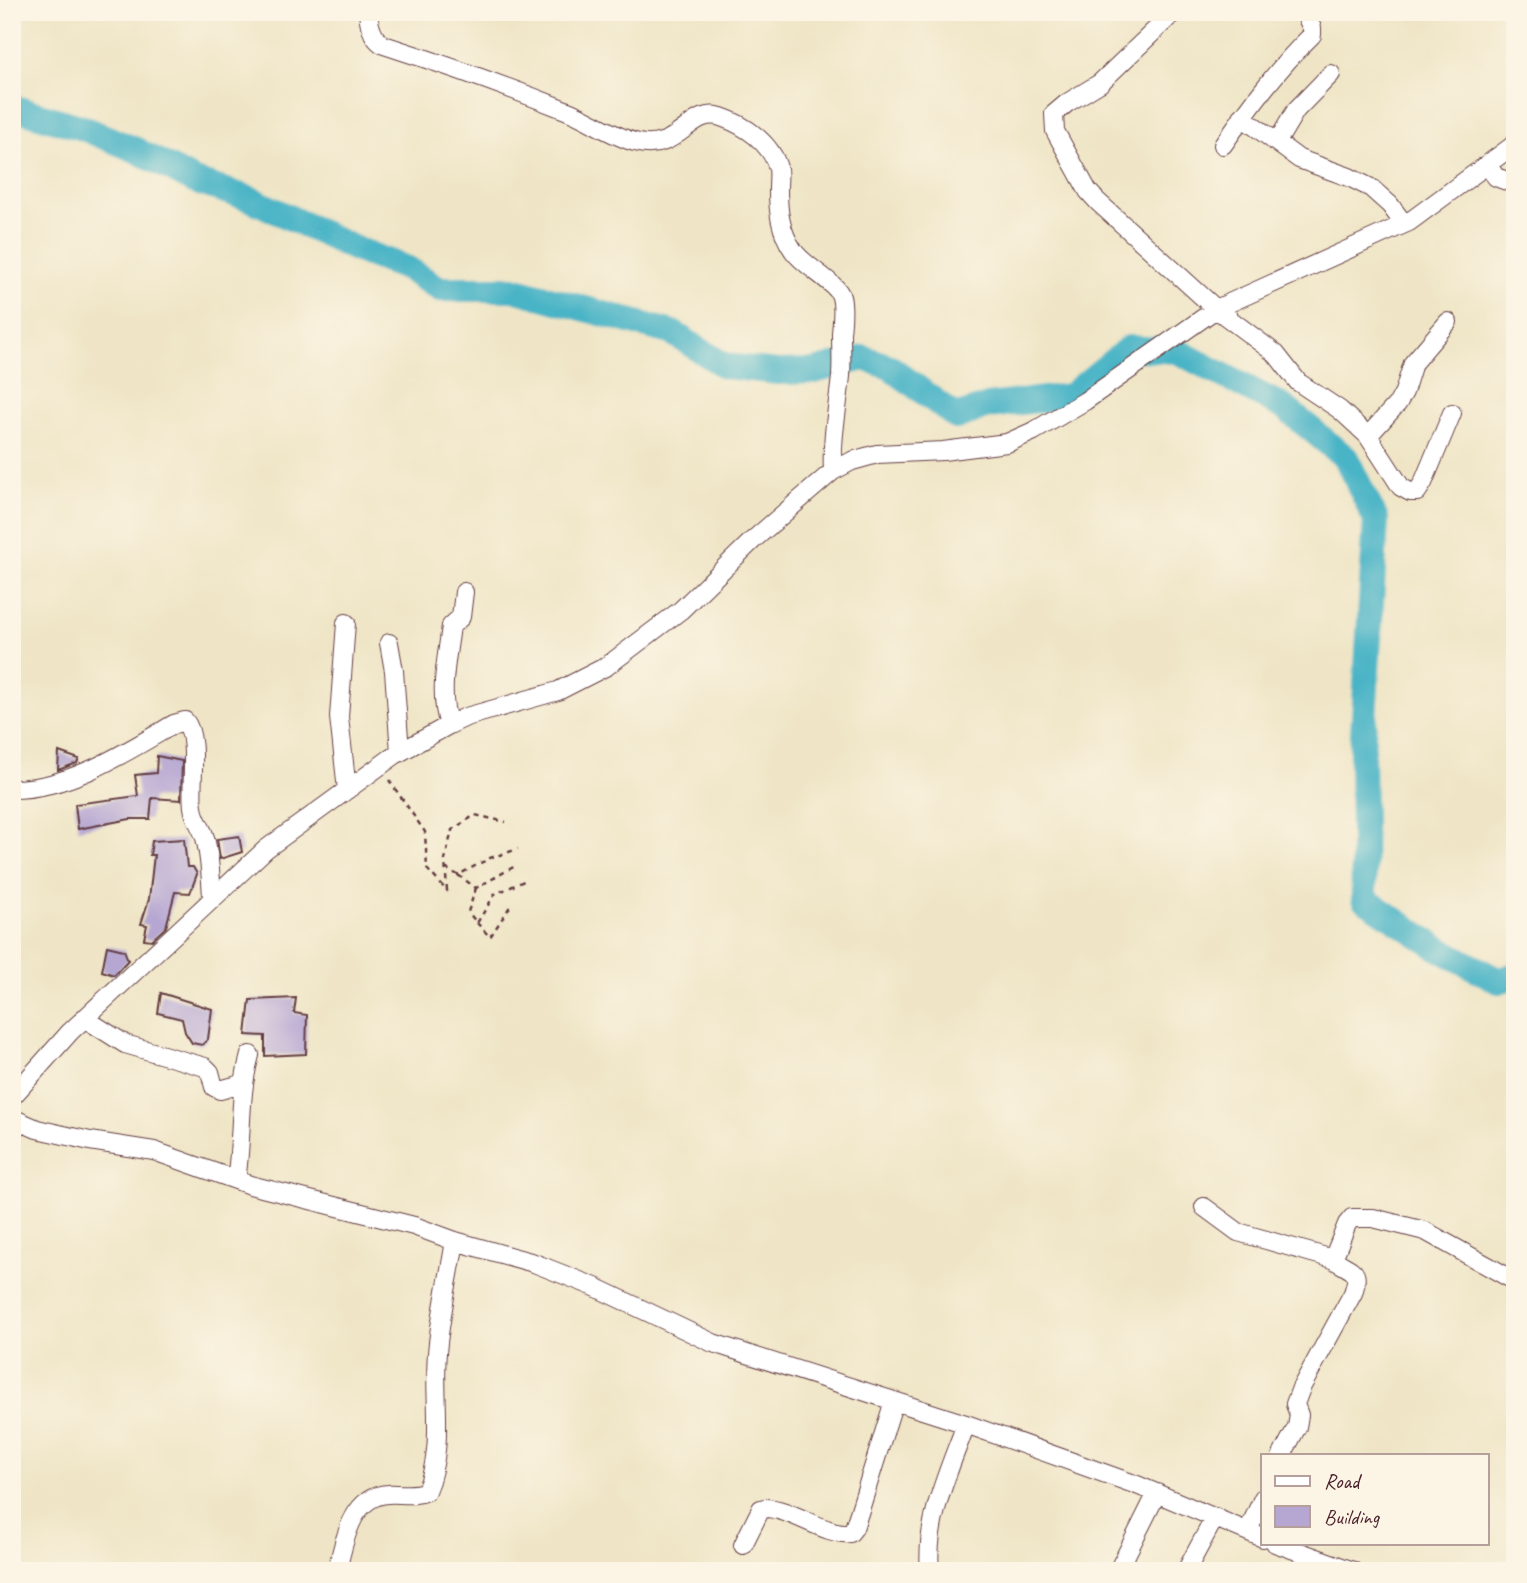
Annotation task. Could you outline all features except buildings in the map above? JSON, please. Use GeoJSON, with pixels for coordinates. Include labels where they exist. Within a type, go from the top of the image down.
{"type":"FeatureCollection","features":[{"type":"Feature","properties":{"kind":"street"},"geometry":{"type":"LineString","coordinates":[[368,12],[372,32],[377,41],[384,45],[528,95],[596,123],[632,142],[663,144],[698,118],[711,115],[721,117],[753,134],[770,150],[778,169],[778,207],[782,230],[804,263],[839,290],[842,299],[841,373],[832,453],[833,471]]}},
{"type":"Feature","properties":{"kind":"street"},"geometry":{"type":"LineString","coordinates":[[1174,12],[1100,83],[1054,114],[1055,131],[1088,191],[1216,309],[1276,354],[1298,382],[1340,410],[1368,436],[1401,487],[1417,492],[1451,414]]}},
{"type":"Feature","properties":{"kind":"street"},"geometry":{"type":"LineString","coordinates":[[1223,145],[1296,49],[1312,36],[1312,27],[1304,12]]}},
{"type":"Feature","properties":{"kind":"street"},"geometry":{"type":"LineString","coordinates":[[1277,142],[1296,110],[1331,74]]}},
{"type":"Feature","properties":{"kind":"street"},"geometry":{"type":"LineString","coordinates":[[1242,117],[1298,159],[1349,177],[1371,188],[1390,205],[1404,224]]}},
{"type":"Feature","properties":{"kind":"street"},"geometry":{"type":"LineString","coordinates":[[12,1097],[84,1018],[266,849],[400,752],[449,725],[466,716],[558,691],[607,666],[681,610],[753,540],[833,471],[852,461],[877,454],[943,452],[1007,443],[1034,431],[1085,401],[1216,309],[1404,224],[1515,144]]}},
{"type":"Feature","properties":{"kind":"street"},"geometry":{"type":"LineString","coordinates":[[1487,165],[1496,177],[1515,184]]}},
{"type":"Feature","properties":{"kind":"street"},"geometry":{"type":"LineString","coordinates":[[1368,436],[1398,403],[1413,363],[1448,322]]}},
{"type":"Feature","properties":{"kind":"street"},"geometry":{"type":"LineString","coordinates":[[449,725],[442,694],[451,626],[461,617],[464,592]]}},
{"type":"Feature","properties":{"kind":"street"},"geometry":{"type":"LineString","coordinates":[[346,623],[339,716],[347,790]]}},
{"type":"Feature","properties":{"kind":"street"},"geometry":{"type":"LineString","coordinates":[[389,643],[394,671],[400,752]]}},
{"type":"Feature","properties":{"kind":"street"},"geometry":{"type":"LineString","coordinates":[[12,789],[55,783],[89,770],[174,724],[185,722],[190,728],[194,771],[192,804],[204,834],[212,898]]}},
{"type":"Feature","properties":{"kind":"street"},"geometry":{"type":"LineString","coordinates":[[84,1018],[125,1044],[205,1067],[210,1072],[214,1087],[220,1090],[242,1084]]}},
{"type":"Feature","properties":{"kind":"street"},"geometry":{"type":"LineString","coordinates":[[236,1180],[240,1159],[242,1084],[250,1055]]}},
{"type":"Feature","properties":{"kind":"street"},"geometry":{"type":"LineString","coordinates":[[12,1118],[37,1129],[90,1142],[154,1151],[236,1180],[414,1226],[454,1241],[534,1263],[595,1287],[713,1343],[966,1424],[1157,1493],[1255,1535],[1261,1507]]}},
{"type":"Feature","properties":{"kind":"street"},"geometry":{"type":"LineString","coordinates":[[1204,1208],[1238,1232],[1332,1259],[1358,1279],[1301,1388],[1295,1404],[1297,1427],[1283,1454]]}},
{"type":"Feature","properties":{"kind":"street"},"geometry":{"type":"LineString","coordinates":[[1332,1259],[1352,1218],[1373,1218],[1425,1231],[1515,1281]]}},
{"type":"Feature","properties":{"kind":"street"},"geometry":{"type":"LineString","coordinates":[[337,1571],[348,1525],[367,1501],[376,1495],[419,1495],[426,1491],[430,1482],[437,1430],[437,1353],[454,1241]]}},
{"type":"Feature","properties":{"kind":"street"},"geometry":{"type":"LineString","coordinates":[[743,1545],[761,1509],[765,1508],[791,1514],[837,1532],[850,1533],[854,1528],[894,1401]]}},
{"type":"Feature","properties":{"kind":"street"},"geometry":{"type":"LineString","coordinates":[[930,1571],[929,1558],[936,1507],[966,1424]]}},
{"type":"Feature","properties":{"kind":"street"},"geometry":{"type":"LineString","coordinates":[[1118,1571],[1157,1493]]}},
{"type":"Feature","properties":{"kind":"street"},"geometry":{"type":"LineString","coordinates":[[1186,1571],[1215,1517]]}},
{"type":"Feature","properties":{"kind":"street"},"geometry":{"type":"LineString","coordinates":[[1278,1544],[1353,1571]]}},
{"type":"Feature","properties":{"kind":"path"},"geometry":{"type":"LineString","coordinates":[[380,766],[425,832],[427,869],[447,891],[445,860],[452,830],[475,815],[506,821]]}},
{"type":"Feature","properties":{"kind":"path"},"geometry":{"type":"LineString","coordinates":[[458,875],[490,859],[519,849]]}},
{"type":"Feature","properties":{"kind":"path"},"geometry":{"type":"LineString","coordinates":[[510,905],[490,937],[468,912],[476,888],[517,865]]}},
{"type":"Feature","properties":{"kind":"path"},"geometry":{"type":"LineString","coordinates":[[445,868],[476,888]]}},
{"type":"Feature","properties":{"kind":"path"},"geometry":{"type":"LineString","coordinates":[[477,923],[495,894],[524,881]]}},
{"type":"Feature","properties":{"kind":"waterway"},"geometry":{"type":"LineString","coordinates":[[12,107],[83,128],[136,150],[194,181],[251,199],[355,249],[408,269],[440,289],[513,289],[673,333],[725,366],[778,372],[814,371],[864,358],[890,367],[956,417],[988,406],[1070,396],[1129,348],[1177,351],[1285,408],[1346,458],[1376,520],[1362,751],[1364,899],[1438,948],[1499,981],[1515,975]]}}]}
